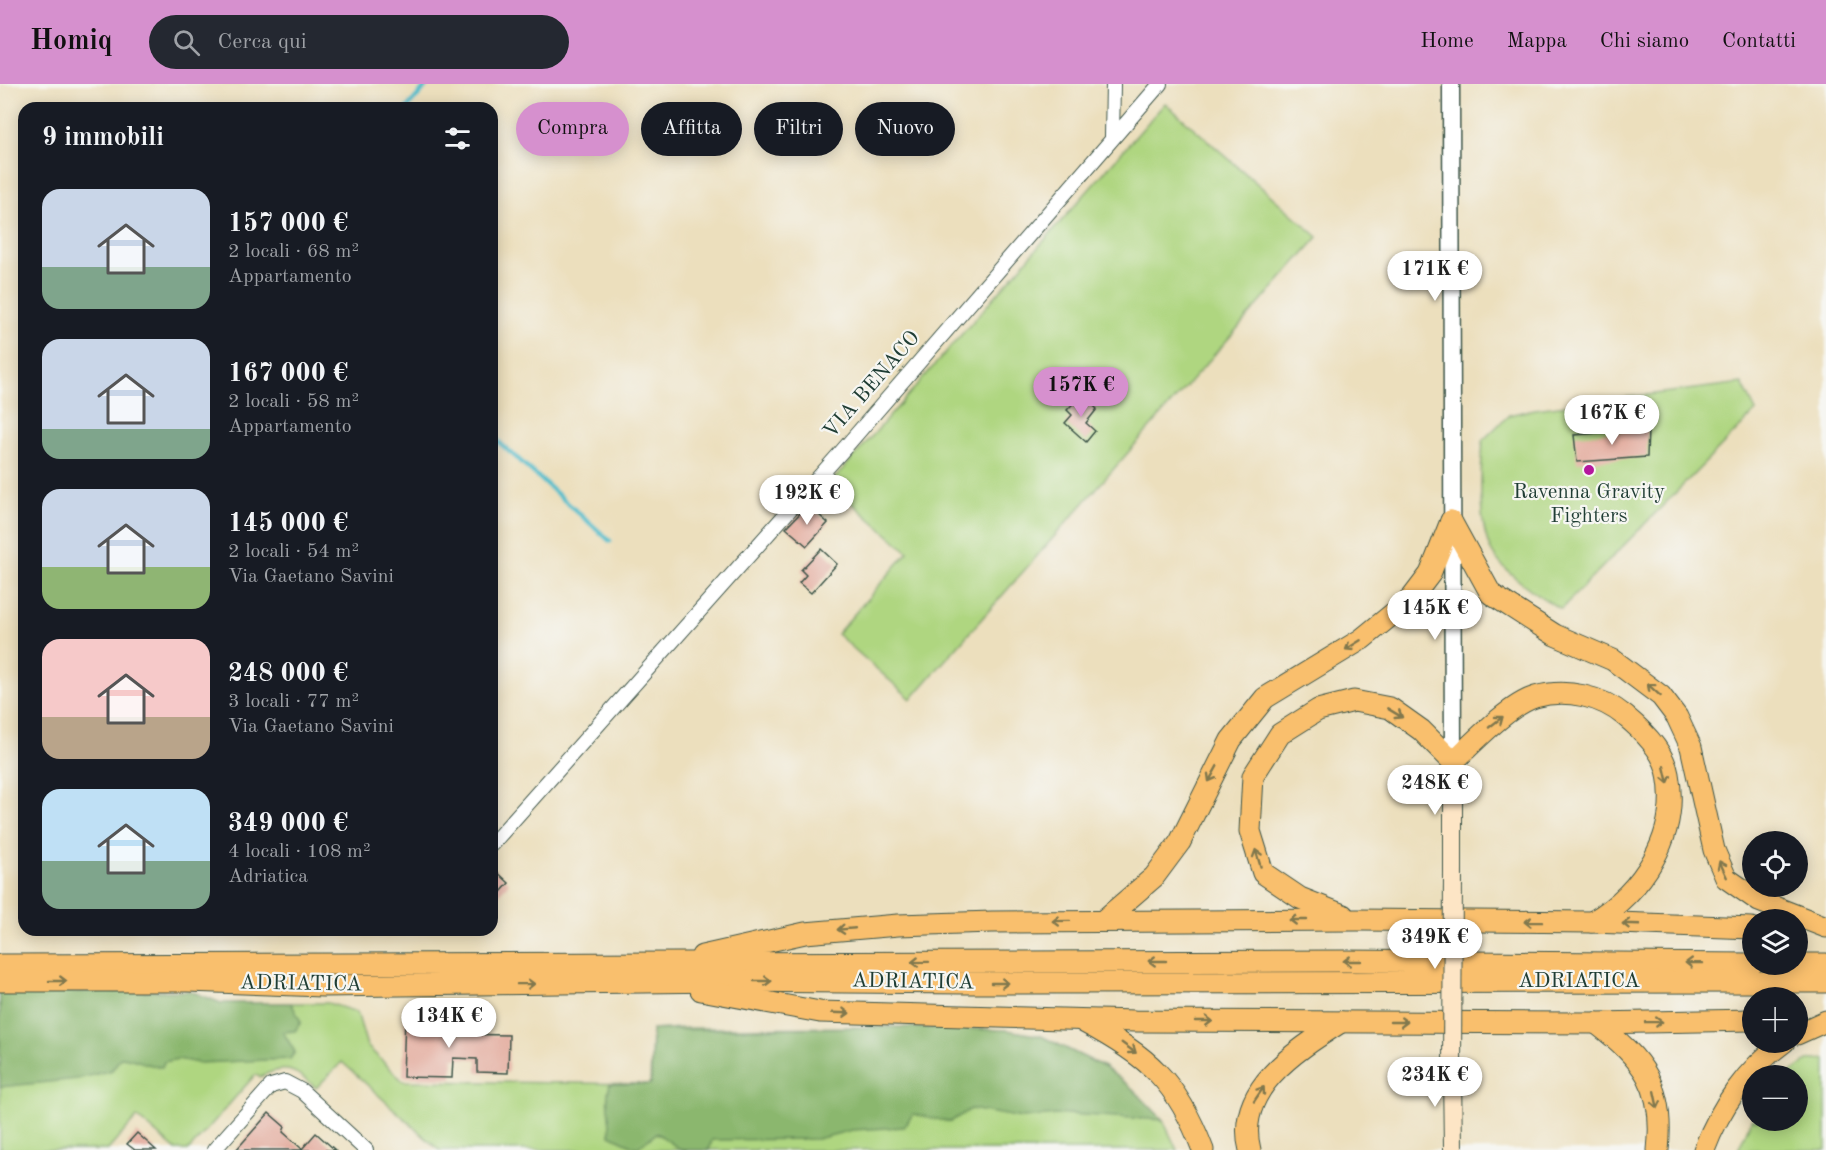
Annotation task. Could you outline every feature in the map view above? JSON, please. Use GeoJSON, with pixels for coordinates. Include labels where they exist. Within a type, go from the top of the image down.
{"type":"FeatureCollection","features":[{"type":"Feature","properties":{"kind":"highway"},"geometry":{"type":"LineString","coordinates":[[1104,920],[1154,877],[1179,842],[1231,740],[1265,698],[1362,639],[1412,599],[1430,574],[1451,521]]}},
{"type":"Feature","properties":{"kind":"highway"},"geometry":{"type":"LineString","coordinates":[[1451,521],[1491,594],[1555,635],[1613,660],[1661,696],[1677,717],[1691,747],[1714,849],[1726,878],[1759,901],[1826,929]]}},
{"type":"Feature","properties":{"kind":"highway"},"geometry":{"type":"LineString","coordinates":[[1357,920],[1300,898],[1263,873],[1250,831],[1253,776],[1280,734],[1318,710],[1354,701],[1390,708],[1421,730],[1453,762],[1496,722],[1534,697],[1572,693],[1611,705],[1638,727],[1653,745],[1668,772],[1670,801],[1662,844],[1642,881],[1613,909],[1592,922]]}},
{"type":"Feature","properties":{"kind":"highway"},"geometry":{"type":"LineString","coordinates":[[660,973],[805,933],[898,925],[1104,920],[1357,920],[1592,922],[1742,928]]}},
{"type":"Feature","properties":{"kind":"highway"},"geometry":{"type":"LineString","coordinates":[[1808,930],[1826,929]]}},
{"type":"Feature","properties":{"kind":"highway","name":"ADRIATICA"},"geometry":{"type":"LineString","coordinates":[[0,981],[188,981],[323,986],[660,973],[1298,961],[1742,964]]}},
{"type":"Feature","properties":{"kind":"highway","name":"ADRIATICA"},"geometry":{"type":"LineString","coordinates":[[0,964],[660,973],[1826,982]]}},
{"type":"Feature","properties":{"kind":"highway"},"geometry":{"type":"LineString","coordinates":[[1808,964],[1826,964]]}},
{"type":"Feature","properties":{"kind":"highway"},"geometry":{"type":"LineString","coordinates":[[660,973],[820,1012],[1078,1019],[1341,1022],[1596,1023],[1742,1020]]}},
{"type":"Feature","properties":{"kind":"highway"},"geometry":{"type":"LineString","coordinates":[[1808,1018],[1826,1019]]}},
{"type":"Feature","properties":{"kind":"highway"},"geometry":{"type":"LineString","coordinates":[[1078,1019],[1127,1045],[1161,1074],[1191,1119],[1203,1150]]}},
{"type":"Feature","properties":{"kind":"highway"},"geometry":{"type":"LineString","coordinates":[[1808,1028],[1826,1019]]}},
{"type":"Feature","properties":{"kind":"highway"},"geometry":{"type":"LineString","coordinates":[[1250,1150],[1251,1105],[1275,1070],[1300,1048],[1341,1022]]}},
{"type":"Feature","properties":{"kind":"highway"},"geometry":{"type":"LineString","coordinates":[[1596,1023],[1633,1054],[1653,1085],[1661,1123],[1658,1150]]}},
{"type":"Feature","properties":{"kind":"highway"},"geometry":{"type":"LineString","coordinates":[[1704,1150],[1712,1129],[1743,1082],[1768,1053]]}},
{"type":"Feature","properties":{"kind":"main road"},"geometry":{"type":"LineString","coordinates":[[1453,762],[1453,1150]]}},
{"type":"Feature","properties":{"kind":"street"},"geometry":{"type":"LineString","coordinates":[[1112,137],[1113,84]]}},
{"type":"Feature","properties":{"kind":"street","name":"VIA BENACO"},"geometry":{"type":"LineString","coordinates":[[498,837],[842,451],[1160,84]]}},
{"type":"Feature","properties":{"kind":"street"},"geometry":{"type":"LineString","coordinates":[[1451,84],[1453,762]]}},
{"type":"Feature","properties":{"kind":"street"},"geometry":{"type":"LineString","coordinates":[[214,1150],[271,1086],[285,1082],[302,1091],[366,1150]]}},
{"type":"Feature","properties":{"kind":"green space"},"geometry":{"type":"Polygon","coordinates":[[[1165,103],[1318,237],[911,699],[837,634],[908,552],[830,484],[1165,103]]]}},
{"type":"Feature","properties":{"kind":"green space","name":"Ravenna Gravity Fighters"},"geometry":{"type":"Polygon","coordinates":[[[1742,383],[1756,411],[1561,609],[1522,583],[1496,558],[1487,538],[1482,511],[1483,440],[1509,415],[1535,409],[1742,383]]]}},
{"type":"Feature","properties":{"kind":"green space"},"geometry":{"type":"Polygon","coordinates":[[[190,991],[221,1003],[328,1003],[357,1012],[367,1046],[403,1081],[650,1084],[652,1030],[894,1027],[1007,1030],[1041,1036],[1104,1067],[1133,1089],[1163,1120],[1177,1150],[439,1150],[342,1062],[316,1088],[290,1071],[277,1070],[260,1077],[255,1075],[189,1150],[176,1150],[137,1117],[108,1150],[0,1150],[0,992],[190,991]]]}},
{"type":"Feature","properties":{"kind":"green space"},"geometry":{"type":"Polygon","coordinates":[[[190,991],[221,1003],[291,1003],[301,1022],[295,1031],[283,1032],[295,1052],[290,1059],[198,1063],[178,1059],[164,1062],[162,1067],[121,1057],[112,1070],[77,1079],[0,1087],[0,992],[190,991]]]}},
{"type":"Feature","properties":{"kind":"green space"},"geometry":{"type":"Polygon","coordinates":[[[894,1027],[1007,1030],[1041,1036],[1104,1067],[1133,1089],[1163,1120],[1069,1114],[1022,1118],[971,1109],[950,1122],[913,1114],[904,1127],[852,1130],[817,1139],[712,1140],[709,1150],[681,1150],[657,1133],[637,1148],[610,1135],[608,1097],[610,1084],[651,1084],[652,1030],[894,1027]]]}},
{"type":"Feature","properties":{"kind":"green space"},"geometry":{"type":"Polygon","coordinates":[[[1826,1059],[1826,1150],[1738,1150],[1746,1131],[1808,1131],[1808,1065],[1802,1065],[1807,1061],[1826,1059]]]}},
{"type":"Feature","properties":{"kind":"building"},"geometry":{"type":"Polygon","coordinates":[[[1082,394],[1097,409],[1086,423],[1095,431],[1086,442],[1065,423],[1072,415],[1067,410],[1082,394]]]}},
{"type":"Feature","properties":{"kind":"building"},"geometry":{"type":"Polygon","coordinates":[[[1648,429],[1647,457],[1577,462],[1574,435],[1648,429]]]}},
{"type":"Feature","properties":{"kind":"building"},"geometry":{"type":"Polygon","coordinates":[[[808,505],[828,523],[807,546],[786,528],[808,505]]]}},
{"type":"Feature","properties":{"kind":"building"},"geometry":{"type":"Polygon","coordinates":[[[821,549],[837,564],[811,593],[799,583],[806,575],[801,570],[821,549]]]}},
{"type":"Feature","properties":{"kind":"building"},"geometry":{"type":"Polygon","coordinates":[[[498,873],[509,883],[498,895],[498,873]]]}},
{"type":"Feature","properties":{"kind":"building"},"geometry":{"type":"Polygon","coordinates":[[[405,1017],[451,1018],[451,1034],[509,1035],[508,1073],[477,1072],[477,1059],[453,1058],[452,1078],[403,1077],[405,1017]]]}},
{"type":"Feature","properties":{"kind":"building"},"geometry":{"type":"Polygon","coordinates":[[[269,1113],[285,1127],[283,1132],[302,1149],[316,1133],[335,1150],[236,1150],[269,1113]]]}},
{"type":"Feature","properties":{"kind":"building"},"geometry":{"type":"Polygon","coordinates":[[[137,1133],[156,1150],[135,1150],[127,1144],[137,1133]]]}},
{"type":"Feature","properties":{"kind":"waterway"},"geometry":{"type":"LineString","coordinates":[[412,102],[428,84]]}},
{"type":"Feature","properties":{"kind":"waterway"},"geometry":{"type":"LineString","coordinates":[[498,441],[610,541]]}},
{"type":"Feature","properties":{"kind":"place","name":"Ravenna Gravity Fighters"},"geometry":{"type":"Point","coordinates":[1589,470]}}]}
